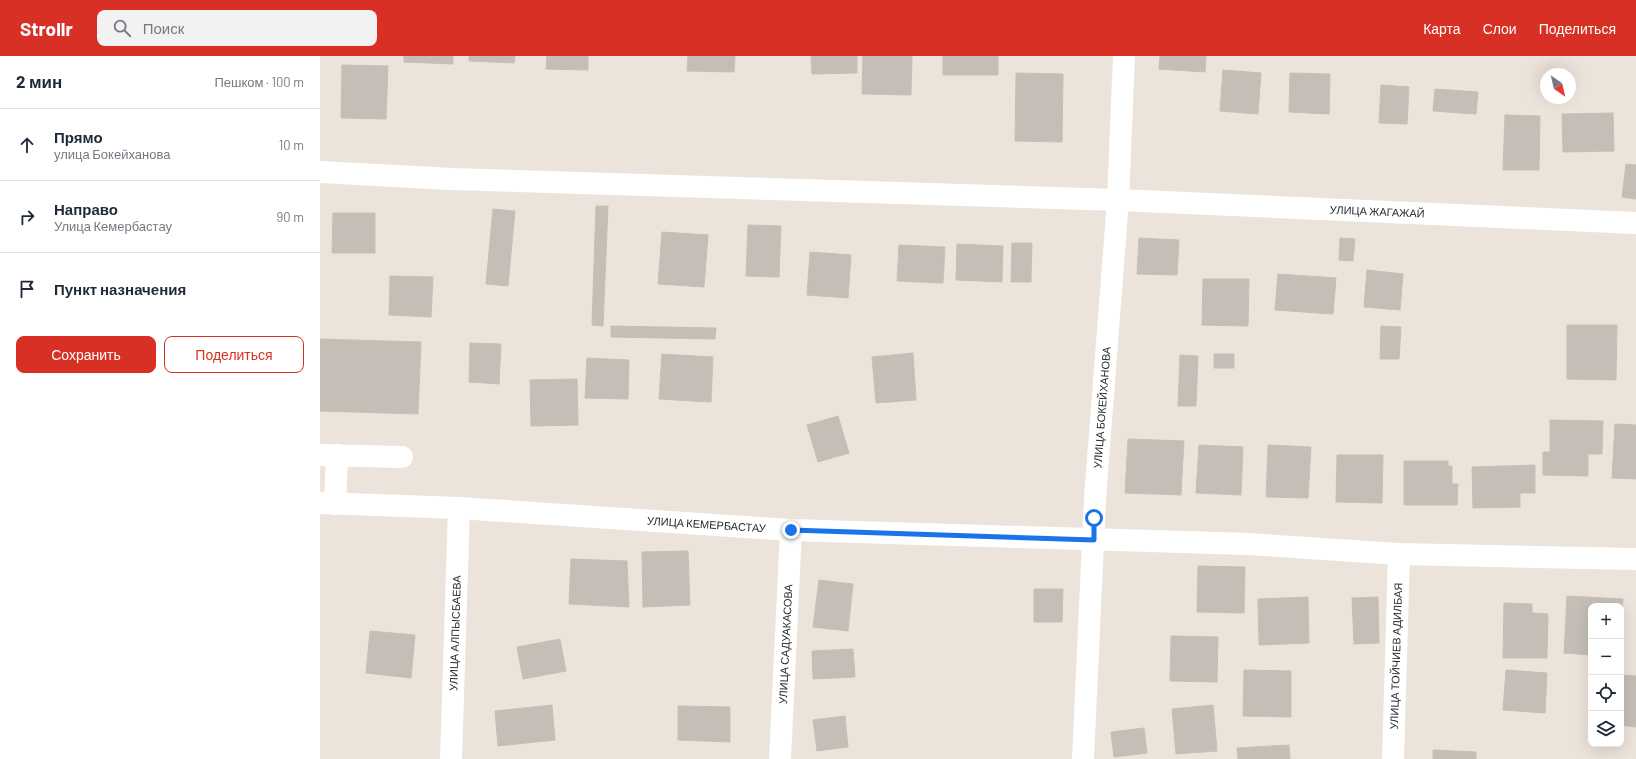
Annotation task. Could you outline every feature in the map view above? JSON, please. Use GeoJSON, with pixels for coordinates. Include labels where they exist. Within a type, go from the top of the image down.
{"type":"FeatureCollection","features":[{"type":"Feature","properties":{"kind":"street","name":"УЛИЦА БОКЕЙХАНОВА"},"geometry":{"type":"LineString","coordinates":[[1083,759],[1095,498],[1118,200],[1124,56]]}},
{"type":"Feature","properties":{"kind":"street","name":"УЛИЦА ЖАГАЖАЙ"},"geometry":{"type":"LineString","coordinates":[[320,172],[459,180],[1118,200],[1636,223]]}},
{"type":"Feature","properties":{"kind":"street"},"geometry":{"type":"LineString","coordinates":[[328,503],[328,455],[402,457]]}},
{"type":"Feature","properties":{"kind":"street","name":"УЛИЦА КЕМЕРБАСТАУ"},"geometry":{"type":"LineString","coordinates":[[328,503],[459,508],[791,530],[1249,544],[1399,554],[1636,559]]}},
{"type":"Feature","properties":{"kind":"street","name":"УЛИЦА АЛПЫСБАЕВА"},"geometry":{"type":"LineString","coordinates":[[451,759],[459,508]]}},
{"type":"Feature","properties":{"kind":"street","name":"УЛИЦА САДУАКАСОВА"},"geometry":{"type":"LineString","coordinates":[[780,759],[791,530]]}},
{"type":"Feature","properties":{"kind":"street","name":"УЛИЦА ТОЙЧИЕВ АДИЛБАЯ"},"geometry":{"type":"LineString","coordinates":[[1392,759],[1399,554]]}},
{"type":"Feature","properties":{"kind":"building"},"geometry":{"type":"Polygon","coordinates":[[[404,56],[453,56],[453,64],[404,62],[404,56]]]}},
{"type":"Feature","properties":{"kind":"building"},"geometry":{"type":"Polygon","coordinates":[[[469,56],[515,56],[514,63],[469,61],[469,56]]]}},
{"type":"Feature","properties":{"kind":"building"},"geometry":{"type":"Polygon","coordinates":[[[547,56],[588,56],[588,70],[546,69],[547,56]]]}},
{"type":"Feature","properties":{"kind":"building"},"geometry":{"type":"Polygon","coordinates":[[[688,56],[735,56],[734,72],[687,71],[688,56]]]}},
{"type":"Feature","properties":{"kind":"building"},"geometry":{"type":"Polygon","coordinates":[[[811,56],[857,56],[857,73],[812,74],[811,56]]]}},
{"type":"Feature","properties":{"kind":"building"},"geometry":{"type":"Polygon","coordinates":[[[863,56],[912,56],[911,95],[862,94],[863,56]]]}},
{"type":"Feature","properties":{"kind":"building"},"geometry":{"type":"Polygon","coordinates":[[[943,56],[998,56],[998,75],[943,75],[943,56]]]}},
{"type":"Feature","properties":{"kind":"building"},"geometry":{"type":"Polygon","coordinates":[[[1160,56],[1206,56],[1205,72],[1159,69],[1160,56]]]}},
{"type":"Feature","properties":{"kind":"building"},"geometry":{"type":"Polygon","coordinates":[[[342,65],[388,66],[386,119],[341,118],[342,65]]]}},
{"type":"Feature","properties":{"kind":"building"},"geometry":{"type":"Polygon","coordinates":[[[1223,70],[1261,73],[1258,114],[1220,111],[1223,70]]]}},
{"type":"Feature","properties":{"kind":"building"},"geometry":{"type":"Polygon","coordinates":[[[1016,73],[1063,74],[1062,142],[1015,141],[1016,73]]]}},
{"type":"Feature","properties":{"kind":"building"},"geometry":{"type":"Polygon","coordinates":[[[1290,73],[1330,74],[1329,114],[1289,112],[1290,73]]]}},
{"type":"Feature","properties":{"kind":"building"},"geometry":{"type":"Polygon","coordinates":[[[1381,85],[1409,87],[1407,124],[1379,123],[1381,85]]]}},
{"type":"Feature","properties":{"kind":"building"},"geometry":{"type":"Polygon","coordinates":[[[1435,89],[1478,92],[1476,114],[1433,111],[1435,89]]]}},
{"type":"Feature","properties":{"kind":"building"},"geometry":{"type":"Polygon","coordinates":[[[1613,113],[1614,151],[1563,152],[1562,114],[1613,113]]]}},
{"type":"Feature","properties":{"kind":"building"},"geometry":{"type":"Polygon","coordinates":[[[1505,115],[1540,116],[1539,170],[1503,170],[1505,115]]]}},
{"type":"Feature","properties":{"kind":"building"},"geometry":{"type":"Polygon","coordinates":[[[1626,164],[1636,165],[1636,199],[1622,197],[1626,164]]]}},
{"type":"Feature","properties":{"kind":"building"},"geometry":{"type":"Polygon","coordinates":[[[596,206],[608,206],[603,326],[592,325],[596,206]]]}},
{"type":"Feature","properties":{"kind":"building"},"geometry":{"type":"Polygon","coordinates":[[[493,209],[515,211],[508,286],[486,284],[493,209]]]}},
{"type":"Feature","properties":{"kind":"building"},"geometry":{"type":"Polygon","coordinates":[[[333,213],[375,213],[375,253],[332,253],[333,213]]]}},
{"type":"Feature","properties":{"kind":"building"},"geometry":{"type":"Polygon","coordinates":[[[748,225],[781,226],[779,277],[746,276],[748,225]]]}},
{"type":"Feature","properties":{"kind":"building"},"geometry":{"type":"Polygon","coordinates":[[[662,232],[708,235],[704,287],[658,284],[662,232]]]}},
{"type":"Feature","properties":{"kind":"building"},"geometry":{"type":"Polygon","coordinates":[[[1139,238],[1179,240],[1177,275],[1137,274],[1139,238]]]}},
{"type":"Feature","properties":{"kind":"building"},"geometry":{"type":"Polygon","coordinates":[[[1340,238],[1355,239],[1353,261],[1339,260],[1340,238]]]}},
{"type":"Feature","properties":{"kind":"building"},"geometry":{"type":"Polygon","coordinates":[[[1012,243],[1032,243],[1031,282],[1011,282],[1012,243]]]}},
{"type":"Feature","properties":{"kind":"building"},"geometry":{"type":"Polygon","coordinates":[[[957,244],[1003,246],[1002,282],[956,280],[957,244]]]}},
{"type":"Feature","properties":{"kind":"building"},"geometry":{"type":"Polygon","coordinates":[[[899,245],[945,247],[943,283],[897,281],[899,245]]]}},
{"type":"Feature","properties":{"kind":"building"},"geometry":{"type":"Polygon","coordinates":[[[810,252],[851,255],[848,298],[807,295],[810,252]]]}},
{"type":"Feature","properties":{"kind":"building"},"geometry":{"type":"Polygon","coordinates":[[[1367,270],[1403,274],[1400,310],[1364,307],[1367,270]]]}},
{"type":"Feature","properties":{"kind":"building"},"geometry":{"type":"Polygon","coordinates":[[[1278,274],[1336,278],[1333,314],[1275,310],[1278,274]]]}},
{"type":"Feature","properties":{"kind":"building"},"geometry":{"type":"Polygon","coordinates":[[[390,276],[433,277],[431,317],[389,315],[390,276]]]}},
{"type":"Feature","properties":{"kind":"building"},"geometry":{"type":"Polygon","coordinates":[[[1203,279],[1249,279],[1248,326],[1202,325],[1203,279]]]}},
{"type":"Feature","properties":{"kind":"building"},"geometry":{"type":"Polygon","coordinates":[[[1567,325],[1617,325],[1616,380],[1567,379],[1567,325]]]}},
{"type":"Feature","properties":{"kind":"building"},"geometry":{"type":"Polygon","coordinates":[[[611,326],[716,328],[715,339],[611,337],[611,326]]]}},
{"type":"Feature","properties":{"kind":"building"},"geometry":{"type":"Polygon","coordinates":[[[1381,326],[1401,327],[1399,359],[1380,359],[1381,326]]]}},
{"type":"Feature","properties":{"kind":"building"},"geometry":{"type":"Polygon","coordinates":[[[320,339],[421,342],[418,414],[320,411],[320,339]]]}},
{"type":"Feature","properties":{"kind":"building"},"geometry":{"type":"Polygon","coordinates":[[[470,343],[501,344],[499,384],[469,382],[470,343]]]}},
{"type":"Feature","properties":{"kind":"building"},"geometry":{"type":"Polygon","coordinates":[[[913,353],[916,400],[876,403],[872,357],[913,353]]]}},
{"type":"Feature","properties":{"kind":"building"},"geometry":{"type":"Polygon","coordinates":[[[662,354],[713,357],[711,402],[659,399],[662,354]]]}},
{"type":"Feature","properties":{"kind":"building"},"geometry":{"type":"Polygon","coordinates":[[[1214,354],[1234,354],[1234,368],[1214,368],[1214,354]]]}},
{"type":"Feature","properties":{"kind":"building"},"geometry":{"type":"Polygon","coordinates":[[[1180,355],[1198,356],[1196,406],[1178,406],[1180,355]]]}},
{"type":"Feature","properties":{"kind":"building"},"geometry":{"type":"Polygon","coordinates":[[[587,358],[629,360],[628,399],[585,398],[587,358]]]}},
{"type":"Feature","properties":{"kind":"building"},"geometry":{"type":"Polygon","coordinates":[[[577,379],[578,425],[531,426],[530,380],[577,379]]]}},
{"type":"Feature","properties":{"kind":"building"},"geometry":{"type":"Polygon","coordinates":[[[838,416],[849,453],[818,462],[807,425],[838,416]]]}},
{"type":"Feature","properties":{"kind":"building"},"geometry":{"type":"Polygon","coordinates":[[[1550,420],[1603,421],[1602,454],[1588,454],[1588,476],[1543,475],[1543,452],[1550,452],[1550,420]]]}},
{"type":"Feature","properties":{"kind":"building"},"geometry":{"type":"Polygon","coordinates":[[[1615,424],[1636,425],[1636,479],[1612,478],[1615,424]]]}},
{"type":"Feature","properties":{"kind":"building"},"geometry":{"type":"Polygon","coordinates":[[[1128,439],[1184,441],[1181,495],[1125,493],[1128,439]]]}},
{"type":"Feature","properties":{"kind":"building"},"geometry":{"type":"Polygon","coordinates":[[[1199,445],[1243,447],[1241,495],[1196,493],[1199,445]]]}},
{"type":"Feature","properties":{"kind":"building"},"geometry":{"type":"Polygon","coordinates":[[[1268,445],[1311,447],[1308,498],[1266,497],[1268,445]]]}},
{"type":"Feature","properties":{"kind":"building"},"geometry":{"type":"Polygon","coordinates":[[[1337,455],[1383,455],[1382,503],[1336,502],[1337,455]]]}},
{"type":"Feature","properties":{"kind":"building"},"geometry":{"type":"Polygon","coordinates":[[[1404,461],[1448,461],[1448,466],[1452,466],[1452,484],[1458,484],[1457,505],[1404,505],[1404,461]]]}},
{"type":"Feature","properties":{"kind":"building"},"geometry":{"type":"Polygon","coordinates":[[[1535,465],[1535,493],[1520,493],[1520,507],[1473,508],[1472,467],[1535,465]]]}},
{"type":"Feature","properties":{"kind":"building"},"geometry":{"type":"Polygon","coordinates":[[[688,551],[690,605],[643,607],[642,552],[688,551]]]}},
{"type":"Feature","properties":{"kind":"building"},"geometry":{"type":"Polygon","coordinates":[[[571,559],[627,561],[629,607],[569,604],[571,559]]]}},
{"type":"Feature","properties":{"kind":"building"},"geometry":{"type":"Polygon","coordinates":[[[1198,566],[1245,567],[1244,613],[1197,612],[1198,566]]]}},
{"type":"Feature","properties":{"kind":"building"},"geometry":{"type":"Polygon","coordinates":[[[819,580],[853,584],[848,631],[813,627],[819,580]]]}},
{"type":"Feature","properties":{"kind":"building"},"geometry":{"type":"Polygon","coordinates":[[[1034,589],[1063,589],[1062,622],[1034,622],[1034,589]]]}},
{"type":"Feature","properties":{"kind":"building"},"geometry":{"type":"Polygon","coordinates":[[[1567,596],[1623,599],[1623,603],[1588,603],[1588,655],[1564,653],[1567,596]]]}},
{"type":"Feature","properties":{"kind":"building"},"geometry":{"type":"Polygon","coordinates":[[[1308,597],[1309,643],[1259,645],[1258,599],[1308,597]]]}},
{"type":"Feature","properties":{"kind":"building"},"geometry":{"type":"Polygon","coordinates":[[[1378,597],[1379,643],[1354,644],[1352,598],[1378,597]]]}},
{"type":"Feature","properties":{"kind":"building"},"geometry":{"type":"Polygon","coordinates":[[[1504,603],[1532,604],[1532,613],[1548,614],[1547,658],[1503,658],[1504,603]]]}},
{"type":"Feature","properties":{"kind":"building"},"geometry":{"type":"Polygon","coordinates":[[[370,631],[415,635],[411,678],[366,673],[370,631]]]}},
{"type":"Feature","properties":{"kind":"building"},"geometry":{"type":"Polygon","coordinates":[[[1171,636],[1218,637],[1217,682],[1170,681],[1171,636]]]}},
{"type":"Feature","properties":{"kind":"building"},"geometry":{"type":"Polygon","coordinates":[[[560,639],[566,671],[523,679],[517,647],[560,639]]]}},
{"type":"Feature","properties":{"kind":"building"},"geometry":{"type":"Polygon","coordinates":[[[853,649],[855,677],[813,679],[812,651],[853,649]]]}},
{"type":"Feature","properties":{"kind":"building"},"geometry":{"type":"Polygon","coordinates":[[[1244,670],[1291,671],[1291,717],[1243,716],[1244,670]]]}},
{"type":"Feature","properties":{"kind":"building"},"geometry":{"type":"Polygon","coordinates":[[[1506,670],[1547,673],[1545,713],[1503,710],[1506,670]]]}},
{"type":"Feature","properties":{"kind":"building"},"geometry":{"type":"Polygon","coordinates":[[[1624,675],[1636,676],[1636,727],[1624,725],[1624,675]]]}},
{"type":"Feature","properties":{"kind":"building"},"geometry":{"type":"Polygon","coordinates":[[[552,705],[555,740],[498,746],[495,711],[552,705]]]}},
{"type":"Feature","properties":{"kind":"building"},"geometry":{"type":"Polygon","coordinates":[[[1213,705],[1217,751],[1176,754],[1172,709],[1213,705]]]}},
{"type":"Feature","properties":{"kind":"building"},"geometry":{"type":"Polygon","coordinates":[[[678,706],[730,707],[730,742],[678,740],[678,706]]]}},
{"type":"Feature","properties":{"kind":"building"},"geometry":{"type":"Polygon","coordinates":[[[845,716],[848,747],[817,751],[813,720],[845,716]]]}},
{"type":"Feature","properties":{"kind":"building"},"geometry":{"type":"Polygon","coordinates":[[[1144,728],[1147,753],[1114,757],[1111,732],[1144,728]]]}},
{"type":"Feature","properties":{"kind":"building"},"geometry":{"type":"Polygon","coordinates":[[[1289,745],[1290,759],[1238,759],[1237,748],[1289,745]]]}},
{"type":"Feature","properties":{"kind":"building"},"geometry":{"type":"Polygon","coordinates":[[[1433,750],[1476,752],[1476,759],[1433,759],[1433,750]]]}},
{"type":"Feature","properties":{"kind":"route"},"geometry":{"type":"LineString","coordinates":[[791,530],[1094,540],[1094,518]]}}]}
